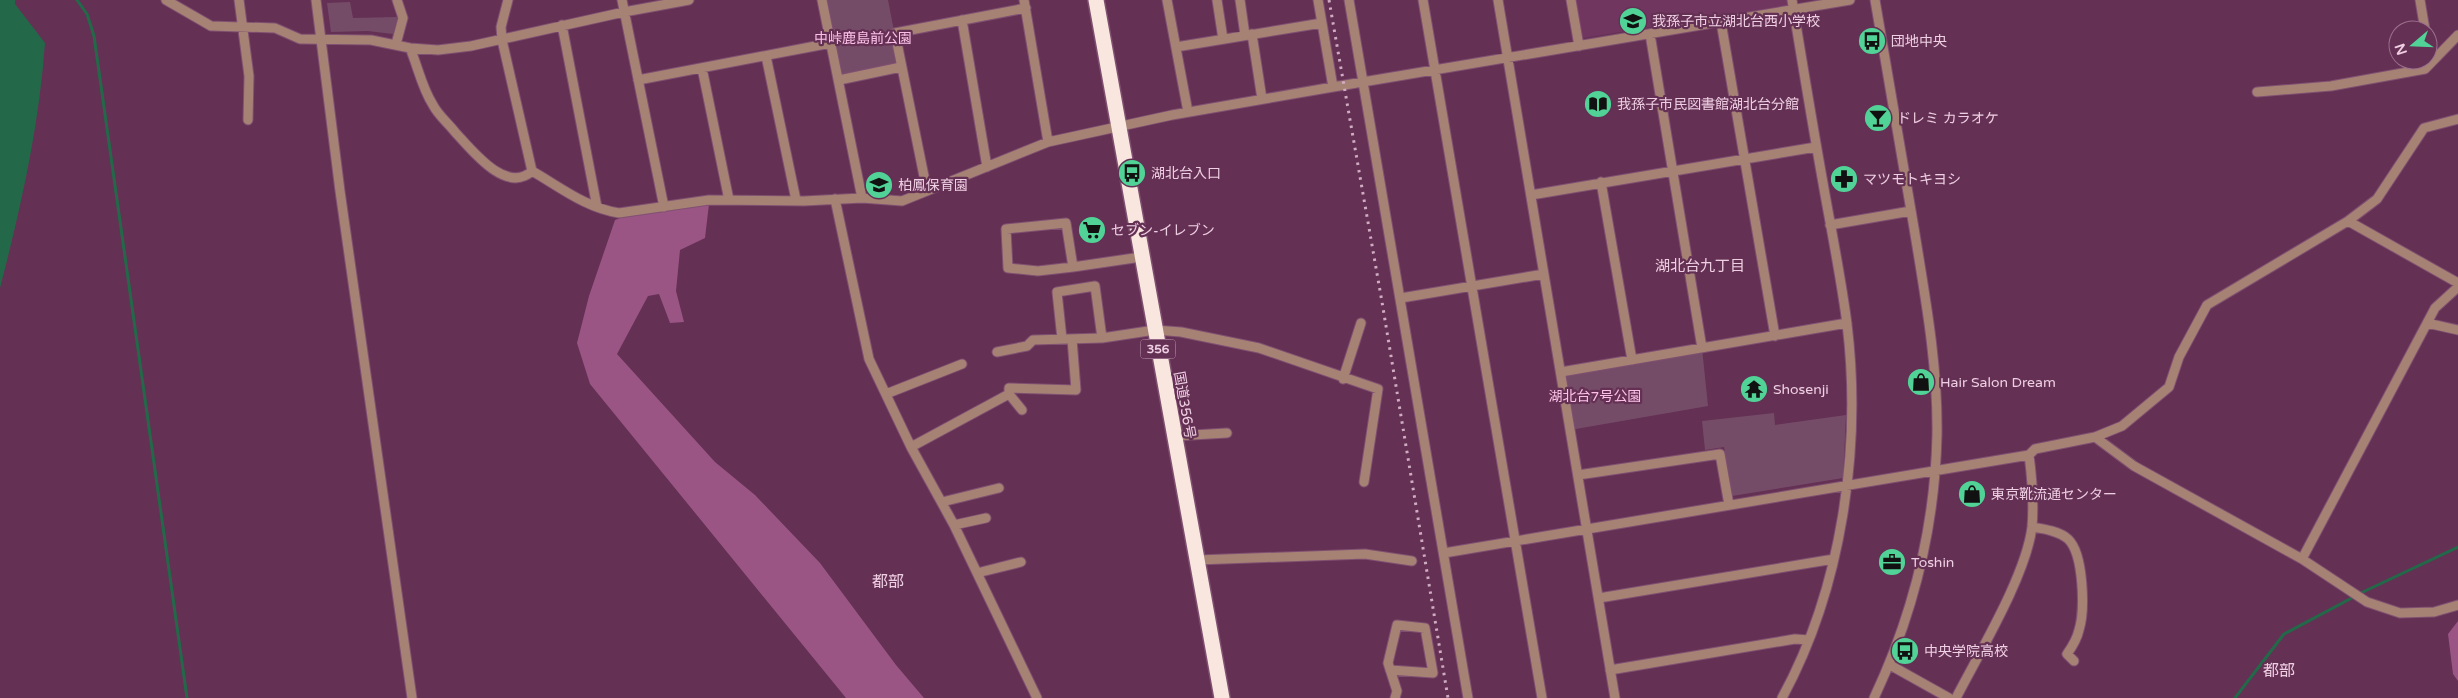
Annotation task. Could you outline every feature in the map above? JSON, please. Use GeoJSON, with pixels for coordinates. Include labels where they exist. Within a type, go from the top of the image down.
{"type":"FeatureCollection","features":[{"type":"Feature","properties":{"kind":"highway","name":"国道356号"},"geometry":{"type":"LineString","coordinates":[[1096,0],[1222,698]]}},
{"type":"Feature","properties":{"kind":"street"},"geometry":{"type":"LineString","coordinates":[[166,0],[211,26],[275,28],[300,39],[396,44],[410,48],[454,49],[688,0]]}},
{"type":"Feature","properties":{"kind":"street"},"geometry":{"type":"LineString","coordinates":[[239,0],[249,76],[248,120]]}},
{"type":"Feature","properties":{"kind":"street"},"geometry":{"type":"LineString","coordinates":[[316,0],[340,191],[412,698]]}},
{"type":"Feature","properties":{"kind":"street"},"geometry":{"type":"LineString","coordinates":[[396,44],[403,18],[397,0]]}},
{"type":"Feature","properties":{"kind":"street"},"geometry":{"type":"LineString","coordinates":[[508,0],[501,27],[502,40],[532,171],[582,202],[619,213],[709,200],[796,200],[804,202],[862,198],[902,201],[1048,142],[1102,129],[1118,128],[1188,112],[1262,99],[1850,0]]}},
{"type":"Feature","properties":{"kind":"street"},"geometry":{"type":"LineString","coordinates":[[622,0],[664,207]]}},
{"type":"Feature","properties":{"kind":"street"},"geometry":{"type":"LineString","coordinates":[[822,0],[862,198]]}},
{"type":"Feature","properties":{"kind":"street"},"geometry":{"type":"LineString","coordinates":[[1167,0],[1188,112]]}},
{"type":"Feature","properties":{"kind":"street"},"geometry":{"type":"LineString","coordinates":[[1217,0],[1224,39]]}},
{"type":"Feature","properties":{"kind":"street"},"geometry":{"type":"LineString","coordinates":[[1240,0],[1262,99]]}},
{"type":"Feature","properties":{"kind":"street"},"geometry":{"type":"LineString","coordinates":[[1318,0],[1333,87]]}},
{"type":"Feature","properties":{"kind":"street"},"geometry":{"type":"LineString","coordinates":[[1349,0],[1468,698]]}},
{"type":"Feature","properties":{"kind":"street"},"geometry":{"type":"LineString","coordinates":[[1423,0],[1542,698]]}},
{"type":"Feature","properties":{"kind":"street"},"geometry":{"type":"LineString","coordinates":[[1498,0],[1615,698]]}},
{"type":"Feature","properties":{"kind":"street"},"geometry":{"type":"LineString","coordinates":[[1571,0],[1579,46]]}},
{"type":"Feature","properties":{"kind":"street"},"geometry":{"type":"LineString","coordinates":[[1782,698],[1809,640],[1834,559],[1848,484],[1851,423],[1847,323],[1792,0]]}},
{"type":"Feature","properties":{"kind":"street"},"geometry":{"type":"LineString","coordinates":[[1874,698],[1890,665],[1904,629],[1919,572],[1930,516],[1937,426],[1934,365],[1911,211],[1875,0]]}},
{"type":"Feature","properties":{"kind":"street"},"geometry":{"type":"LineString","coordinates":[[2420,0],[2423,20]]}},
{"type":"Feature","properties":{"kind":"street"},"geometry":{"type":"LineString","coordinates":[[927,191],[895,33],[962,20],[1025,4],[1048,142]]}},
{"type":"Feature","properties":{"kind":"street"},"geometry":{"type":"LineString","coordinates":[[962,20],[986,167]]}},
{"type":"Feature","properties":{"kind":"street"},"geometry":{"type":"LineString","coordinates":[[1722,22],[1775,336]]}},
{"type":"Feature","properties":{"kind":"street"},"geometry":{"type":"LineString","coordinates":[[1176,47],[1322,23]]}},
{"type":"Feature","properties":{"kind":"street"},"geometry":{"type":"LineString","coordinates":[[562,25],[597,207]]}},
{"type":"Feature","properties":{"kind":"street"},"geometry":{"type":"LineString","coordinates":[[1650,34],[1702,348]]}},
{"type":"Feature","properties":{"kind":"street"},"geometry":{"type":"LineString","coordinates":[[2438,56],[2458,35]]}},
{"type":"Feature","properties":{"kind":"street"},"geometry":{"type":"LineString","coordinates":[[638,80],[831,43]]}},
{"type":"Feature","properties":{"kind":"street"},"geometry":{"type":"LineString","coordinates":[[410,48],[433,106],[491,169],[504,175],[522,178],[532,171]]}},
{"type":"Feature","properties":{"kind":"street"},"geometry":{"type":"LineString","coordinates":[[766,56],[796,200]]}},
{"type":"Feature","properties":{"kind":"street"},"geometry":{"type":"LineString","coordinates":[[839,80],[901,67]]}},
{"type":"Feature","properties":{"kind":"street"},"geometry":{"type":"LineString","coordinates":[[702,68],[729,200]]}},
{"type":"Feature","properties":{"kind":"street"},"geometry":{"type":"LineString","coordinates":[[2256,92],[2331,86],[2419,70]]}},
{"type":"Feature","properties":{"kind":"street"},"geometry":{"type":"LineString","coordinates":[[1444,553],[2030,454],[2035,448],[2095,437],[2122,426],[2169,387],[2179,357],[2207,304],[2348,221],[2377,199],[2424,128],[2458,119]]}},
{"type":"Feature","properties":{"kind":"street"},"geometry":{"type":"LineString","coordinates":[[1531,194],[1816,147]]}},
{"type":"Feature","properties":{"kind":"street"},"geometry":{"type":"LineString","coordinates":[[1601,182],[1632,360]]}},
{"type":"Feature","properties":{"kind":"street"},"geometry":{"type":"LineString","coordinates":[[835,199],[864,343],[869,359],[911,447],[954,525],[1037,698]]}},
{"type":"Feature","properties":{"kind":"street"},"geometry":{"type":"LineString","coordinates":[[1830,225],[1911,211]]}},
{"type":"Feature","properties":{"kind":"street"},"geometry":{"type":"LineString","coordinates":[[2302,559],[2435,308],[2458,285],[2348,221]]}},
{"type":"Feature","properties":{"kind":"street"},"geometry":{"type":"LineString","coordinates":[[1073,267],[1066,223],[1006,229],[1008,268],[1038,271],[1073,267],[1141,257]]}},
{"type":"Feature","properties":{"kind":"street"},"geometry":{"type":"LineString","coordinates":[[1401,298],[1544,274]]}},
{"type":"Feature","properties":{"kind":"street"},"geometry":{"type":"LineString","coordinates":[[1062,339],[1057,292],[1095,286],[1102,338]]}},
{"type":"Feature","properties":{"kind":"street"},"geometry":{"type":"LineString","coordinates":[[1561,372],[1847,323]]}},
{"type":"Feature","properties":{"kind":"street"},"geometry":{"type":"LineString","coordinates":[[2427,323],[2458,330]]}},
{"type":"Feature","properties":{"kind":"street"},"geometry":{"type":"LineString","coordinates":[[1343,379],[1361,324]]}},
{"type":"Feature","properties":{"kind":"street"},"geometry":{"type":"LineString","coordinates":[[997,352],[1027,346],[1033,340],[1102,338],[1155,330],[1181,332],[1259,348],[1343,379],[1378,389],[1364,482]]}},
{"type":"Feature","properties":{"kind":"street"},"geometry":{"type":"LineString","coordinates":[[1022,410],[1009,394],[1009,388],[1076,390],[1072,339]]}},
{"type":"Feature","properties":{"kind":"street"},"geometry":{"type":"LineString","coordinates":[[886,394],[962,364]]}},
{"type":"Feature","properties":{"kind":"street"},"geometry":{"type":"LineString","coordinates":[[911,447],[1009,394]]}},
{"type":"Feature","properties":{"kind":"street"},"geometry":{"type":"LineString","coordinates":[[1174,436],[1227,433]]}},
{"type":"Feature","properties":{"kind":"street"},"geometry":{"type":"LineString","coordinates":[[2095,437],[2134,466],[2302,559],[2367,602],[2400,613],[2434,612],[2458,605]]}},
{"type":"Feature","properties":{"kind":"street"},"geometry":{"type":"LineString","coordinates":[[1578,475],[1720,454],[1729,505]]}},
{"type":"Feature","properties":{"kind":"street"},"geometry":{"type":"LineString","coordinates":[[1956,698],[2008,595],[2027,549],[2032,527],[2030,454]]}},
{"type":"Feature","properties":{"kind":"street"},"geometry":{"type":"LineString","coordinates":[[942,502],[999,488]]}},
{"type":"Feature","properties":{"kind":"street"},"geometry":{"type":"LineString","coordinates":[[954,525],[986,518]]}},
{"type":"Feature","properties":{"kind":"street"},"geometry":{"type":"LineString","coordinates":[[2032,527],[2063,536],[2069,540],[2077,553],[2081,567],[2082,583],[2080,629],[2066,654],[2074,661]]}},
{"type":"Feature","properties":{"kind":"street"},"geometry":{"type":"LineString","coordinates":[[1197,560],[1364,554],[1412,561]]}},
{"type":"Feature","properties":{"kind":"street"},"geometry":{"type":"LineString","coordinates":[[1599,598],[1834,559]]}},
{"type":"Feature","properties":{"kind":"street"},"geometry":{"type":"LineString","coordinates":[[977,573],[1022,562]]}},
{"type":"Feature","properties":{"kind":"street"},"geometry":{"type":"LineString","coordinates":[[1390,670],[1433,673],[1425,628],[1397,625],[1388,663],[1390,670],[1397,691],[1395,698]]}},
{"type":"Feature","properties":{"kind":"street"},"geometry":{"type":"LineString","coordinates":[[1610,670],[1795,639],[1809,640]]}},
{"type":"Feature","properties":{"kind":"street"},"geometry":{"type":"LineString","coordinates":[[1890,665],[1949,698]]}},
{"type":"Feature","properties":{"kind":"shaded area"},"geometry":{"type":"Polygon","coordinates":[[[0,0],[15,0],[15,4],[45,43],[34,136],[0,288],[0,0]]]}},
{"type":"Feature","properties":{"kind":"shaded area","name":"我孫子市立湖北台西小学校"},"geometry":{"type":"Polygon","coordinates":[[[1576,0],[1788,0],[1789,5],[1583,38],[1576,0]]]}},
{"type":"Feature","properties":{"kind":"shaded area"},"geometry":{"type":"Polygon","coordinates":[[[709,204],[705,238],[680,250],[676,291],[684,322],[670,323],[659,294],[648,296],[617,354],[715,462],[755,495],[820,563],[896,665],[924,698],[846,698],[590,384],[577,343],[589,296],[615,220],[634,213],[709,204]]]}},
{"type":"Feature","properties":{"kind":"shaded area"},"geometry":{"type":"Polygon","coordinates":[[[2458,621],[2458,681],[2453,674],[2448,634],[2458,621]]]}},
{"type":"Feature","properties":{"kind":"green space","name":"中峠鹿島前公園"},"geometry":{"type":"Polygon","coordinates":[[[822,0],[888,0],[901,67],[839,80],[822,0]]]}},
{"type":"Feature","properties":{"kind":"green space"},"geometry":{"type":"Polygon","coordinates":[[[350,2],[353,18],[398,17],[393,34],[368,31],[331,32],[327,3],[350,2]]]}},
{"type":"Feature","properties":{"kind":"green space","name":"湖北台7号公園"},"geometry":{"type":"Polygon","coordinates":[[[1702,348],[1708,406],[1570,430],[1561,372],[1702,348]]]}},
{"type":"Feature","properties":{"kind":"green space"},"geometry":{"type":"Polygon","coordinates":[[[1774,413],[1775,425],[1846,415],[1843,478],[1732,496],[1724,447],[1705,450],[1702,421],[1774,413]]]}},
{"type":"Feature","properties":{"kind":"waterway"},"geometry":{"type":"LineString","coordinates":[[77,0],[87,14],[94,36],[187,698]]}},
{"type":"Feature","properties":{"kind":"waterway"},"geometry":{"type":"LineString","coordinates":[[2235,698],[2284,634],[2365,591],[2458,547]]}},
{"type":"Feature","properties":{"kind":"railway"},"geometry":{"type":"LineString","coordinates":[[1329,0],[1448,698]]}},
{"type":"Feature","properties":{"kind":"place","name":"我孫子市立湖北台西小学校"},"geometry":{"type":"Point","coordinates":[1633,21]}},
{"type":"Feature","properties":{"kind":"place","name":"団地中央"},"geometry":{"type":"Point","coordinates":[1872,41]}},
{"type":"Feature","properties":{"kind":"place","name":"我孫子市民図書館湖北台分館"},"geometry":{"type":"Point","coordinates":[1598,104]}},
{"type":"Feature","properties":{"kind":"place","name":"ドレミ カラオケ"},"geometry":{"type":"Point","coordinates":[1878,118]}},
{"type":"Feature","properties":{"kind":"place","name":"湖北台入口"},"geometry":{"type":"Point","coordinates":[1132,173]}},
{"type":"Feature","properties":{"kind":"place","name":"マツモトキヨシ"},"geometry":{"type":"Point","coordinates":[1844,179]}},
{"type":"Feature","properties":{"kind":"place","name":"柏鳳保育園"},"geometry":{"type":"Point","coordinates":[879,185]}},
{"type":"Feature","properties":{"kind":"place","name":"セブン-イレブン"},"geometry":{"type":"Point","coordinates":[1092,230]}},
{"type":"Feature","properties":{"kind":"place","name":"Hair Salon Dream"},"geometry":{"type":"Point","coordinates":[1921,382]}},
{"type":"Feature","properties":{"kind":"place","name":"Shosenji"},"geometry":{"type":"Point","coordinates":[1754,389]}},
{"type":"Feature","properties":{"kind":"place","name":"東京靴流通センター"},"geometry":{"type":"Point","coordinates":[1972,494]}},
{"type":"Feature","properties":{"kind":"place","name":"Toshin"},"geometry":{"type":"Point","coordinates":[1892,562]}},
{"type":"Feature","properties":{"kind":"place","name":"中央学院高校"},"geometry":{"type":"Point","coordinates":[1905,651]}},
{"type":"Feature","properties":{"kind":"district","name":"湖北台九丁目"},"geometry":{"type":"Point","coordinates":[1700,266]}},
{"type":"Feature","properties":{"kind":"district","name":"都部"},"geometry":{"type":"Point","coordinates":[888,581]}},
{"type":"Feature","properties":{"kind":"district","name":"都部"},"geometry":{"type":"Point","coordinates":[2279,670]}}]}
